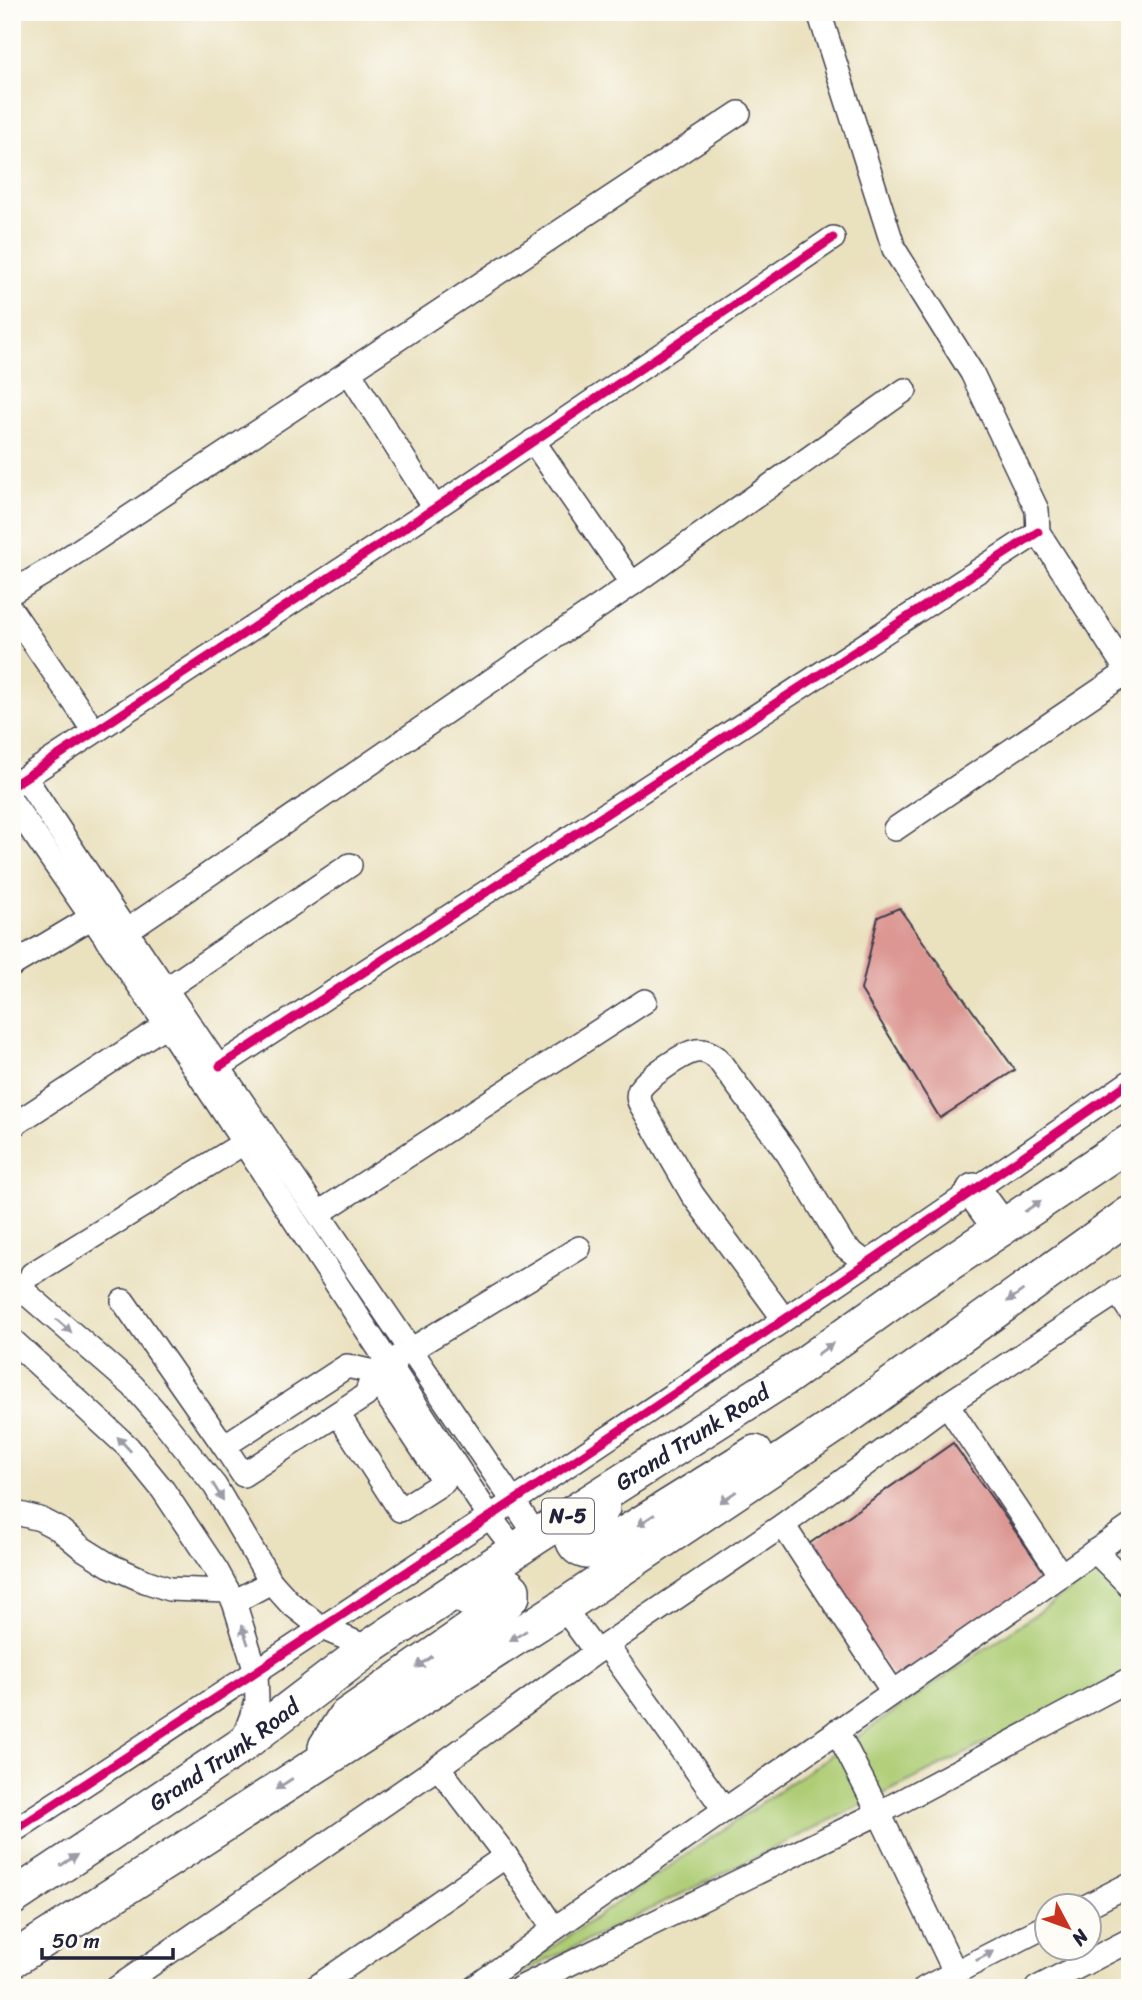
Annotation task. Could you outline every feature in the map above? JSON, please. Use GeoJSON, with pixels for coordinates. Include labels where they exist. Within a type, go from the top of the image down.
{"type":"FeatureCollection","features":[{"type":"Feature","properties":{"kind":"highway","name":"Grand Trunk Road"},"geometry":{"type":"LineString","coordinates":[[12,1898],[239,1747],[369,1648],[526,1543],[788,1376],[890,1303],[1130,1142]]}},
{"type":"Feature","properties":{"kind":"highway"},"geometry":{"type":"LineString","coordinates":[[974,1191],[1000,1228]]}},
{"type":"Feature","properties":{"kind":"highway"},"geometry":{"type":"LineString","coordinates":[[12,1960],[563,1607],[837,1424],[1130,1213]]}},
{"type":"Feature","properties":{"kind":"highway"},"geometry":{"type":"LineString","coordinates":[[788,1376],[735,1426],[578,1525],[572,1536],[574,1544],[580,1550],[594,1552],[762,1448],[807,1431],[837,1424]]}},
{"type":"Feature","properties":{"kind":"highway"},"geometry":{"type":"LineString","coordinates":[[284,1714],[347,1679],[485,1586],[501,1582],[512,1590],[512,1596],[499,1609],[345,1717],[314,1765]]}},
{"type":"Feature","properties":{"kind":"street"},"geometry":{"type":"LineString","coordinates":[[819,12],[894,249],[972,373],[1037,510],[1038,531],[1129,674],[895,829]]}},
{"type":"Feature","properties":{"kind":"street"},"geometry":{"type":"LineString","coordinates":[[12,592],[51,569],[739,113]]}},
{"type":"Feature","properties":{"kind":"street"},"geometry":{"type":"LineString","coordinates":[[526,1543],[489,1517],[378,1372],[243,1143],[175,1019],[101,912],[19,783],[435,508],[833,238]]}},
{"type":"Feature","properties":{"kind":"street"},"geometry":{"type":"LineString","coordinates":[[349,372],[435,508]]}},
{"type":"Feature","properties":{"kind":"street"},"geometry":{"type":"LineString","coordinates":[[117,935],[632,584],[905,390]]}},
{"type":"Feature","properties":{"kind":"street"},"geometry":{"type":"LineString","coordinates":[[533,441],[632,584]]}},
{"type":"Feature","properties":{"kind":"street"},"geometry":{"type":"LineString","coordinates":[[220,1066],[1038,531]]}},
{"type":"Feature","properties":{"kind":"street"},"geometry":{"type":"LineString","coordinates":[[12,611],[94,731]]}},
{"type":"Feature","properties":{"kind":"street"},"geometry":{"type":"LineString","coordinates":[[12,802],[101,912]]}},
{"type":"Feature","properties":{"kind":"street"},"geometry":{"type":"LineString","coordinates":[[166,989],[350,865]]}},
{"type":"Feature","properties":{"kind":"street"},"geometry":{"type":"LineString","coordinates":[[12,965],[101,912]]}},
{"type":"Feature","properties":{"kind":"street"},"geometry":{"type":"LineString","coordinates":[[117,935],[166,989],[175,1019],[220,1066],[411,1348],[513,1500],[526,1543]]}},
{"type":"Feature","properties":{"kind":"street"},"geometry":{"type":"LineString","coordinates":[[319,1213],[645,1001]]}},
{"type":"Feature","properties":{"kind":"street"},"geometry":{"type":"LineString","coordinates":[[12,1126],[175,1019]]}},
{"type":"Feature","properties":{"kind":"street"},"geometry":{"type":"LineString","coordinates":[[784,1319],[692,1194],[641,1105],[639,1091],[649,1079],[666,1067],[693,1051],[707,1052],[717,1058],[788,1154],[844,1246],[866,1263]]}},
{"type":"Feature","properties":{"kind":"street"},"geometry":{"type":"LineString","coordinates":[[12,1832],[489,1517],[974,1191],[1130,1082]]}},
{"type":"Feature","properties":{"kind":"street"},"geometry":{"type":"LineString","coordinates":[[263,1131],[22,1278],[133,1386],[160,1417],[215,1486],[271,1582],[304,1616],[321,1628],[369,1648]]}},
{"type":"Feature","properties":{"kind":"street"},"geometry":{"type":"LineString","coordinates":[[123,1301],[243,1475],[366,1395],[378,1372],[411,1348],[579,1248]]}},
{"type":"Feature","properties":{"kind":"street"},"geometry":{"type":"LineString","coordinates":[[117,1988],[783,1525],[947,1404],[1126,1295]]}},
{"type":"Feature","properties":{"kind":"street"},"geometry":{"type":"LineString","coordinates":[[12,1340],[128,1447],[186,1523],[231,1597],[256,1672],[257,1702],[239,1747]]}},
{"type":"Feature","properties":{"kind":"street"},"geometry":{"type":"LineString","coordinates":[[223,1446],[347,1366],[378,1372]]}},
{"type":"Feature","properties":{"kind":"street"},"geometry":{"type":"LineString","coordinates":[[338,1414],[400,1510],[444,1482],[385,1393],[378,1372]]}},
{"type":"Feature","properties":{"kind":"street"},"geometry":{"type":"LineString","coordinates":[[947,1404],[1061,1575]]}},
{"type":"Feature","properties":{"kind":"street"},"geometry":{"type":"LineString","coordinates":[[12,1512],[40,1519],[59,1529],[109,1565],[169,1588],[231,1597],[271,1582]]}},
{"type":"Feature","properties":{"kind":"street"},"geometry":{"type":"LineString","coordinates":[[783,1525],[893,1692]]}},
{"type":"Feature","properties":{"kind":"street"},"geometry":{"type":"LineString","coordinates":[[474,1988],[554,1929],[1130,1527]]}},
{"type":"Feature","properties":{"kind":"street"},"geometry":{"type":"LineString","coordinates":[[1096,1551],[1130,1586]]}},
{"type":"Feature","properties":{"kind":"street"},"geometry":{"type":"LineString","coordinates":[[563,1607],[601,1649],[724,1810]]}},
{"type":"Feature","properties":{"kind":"street"},"geometry":{"type":"LineString","coordinates":[[520,1988],[879,1813],[1130,1679]]}},
{"type":"Feature","properties":{"kind":"street"},"geometry":{"type":"LineString","coordinates":[[837,1731],[955,1972]]}},
{"type":"Feature","properties":{"kind":"street"},"geometry":{"type":"LineString","coordinates":[[438,1767],[506,1856],[554,1929]]}},
{"type":"Feature","properties":{"kind":"street"},"geometry":{"type":"LineString","coordinates":[[315,1988],[506,1856]]}},
{"type":"Feature","properties":{"kind":"street"},"geometry":{"type":"LineString","coordinates":[[1104,1897],[1130,1884]]}},
{"type":"Feature","properties":{"kind":"street"},"geometry":{"type":"LineString","coordinates":[[925,1988],[1034,1932]]}},
{"type":"Feature","properties":{"kind":"street"},"geometry":{"type":"LineString","coordinates":[[1037,1988],[1130,1940]]}},
{"type":"Feature","properties":{"kind":"green space"},"geometry":{"type":"Polygon","coordinates":[[[1130,1549],[1130,1672],[499,1984],[1130,1549]]]}},
{"type":"Feature","properties":{"kind":"building"},"geometry":{"type":"Polygon","coordinates":[[[899,908],[1015,1070],[940,1118],[861,990],[878,917],[899,908]]]}},
{"type":"Feature","properties":{"kind":"building"},"geometry":{"type":"Polygon","coordinates":[[[953,1443],[1047,1576],[897,1682],[803,1548],[953,1443]]]}},
{"type":"Feature","properties":{"kind":"cycle path"},"geometry":{"type":"LineString","coordinates":[[12,786],[435,508],[833,238]]}},
{"type":"Feature","properties":{"kind":"cycle path"},"geometry":{"type":"LineString","coordinates":[[220,1066],[1038,532]]}},
{"type":"Feature","properties":{"kind":"cycle path"},"geometry":{"type":"LineString","coordinates":[[12,1832],[713,1367],[1130,1082]]}}]}
